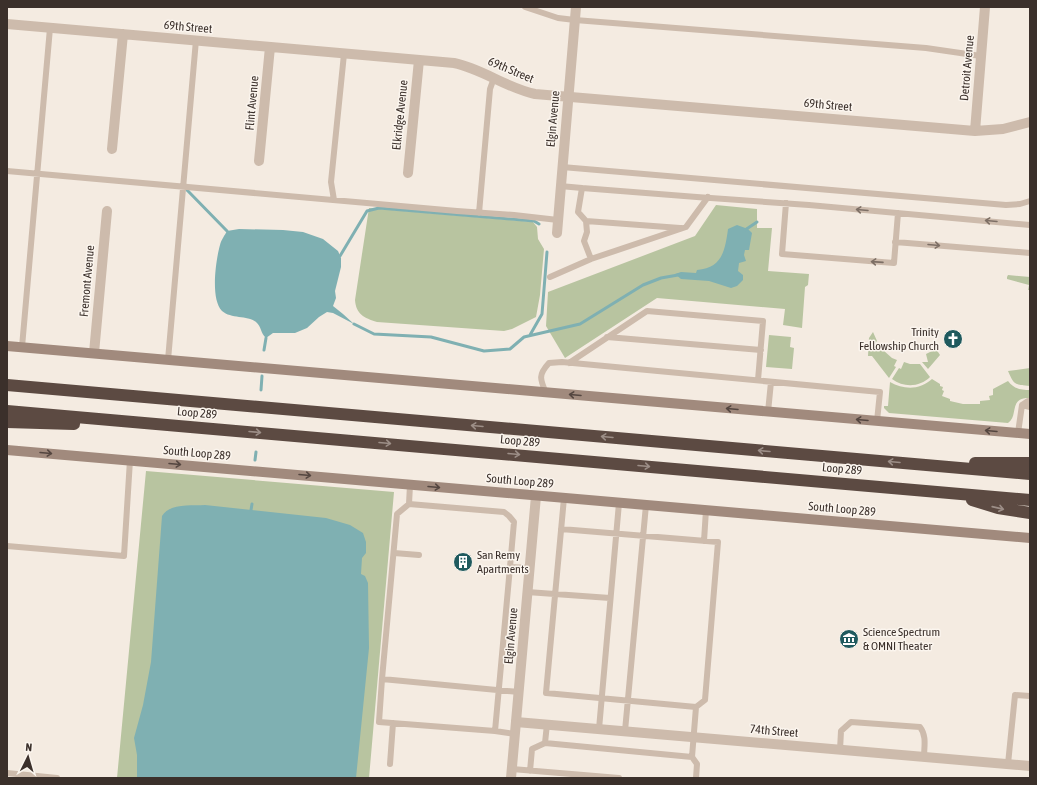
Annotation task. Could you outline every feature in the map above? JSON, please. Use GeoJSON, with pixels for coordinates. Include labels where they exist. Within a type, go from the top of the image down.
{"type":"FeatureCollection","features":[{"type":"Feature","properties":{"kind":"highway"},"geometry":{"type":"LineString","coordinates":[[7,380],[50,389]]}},
{"type":"Feature","properties":{"kind":"highway","name":"Loop 289"},"geometry":{"type":"LineString","coordinates":[[7,385],[1030,474]]}},
{"type":"Feature","properties":{"kind":"highway","name":"Loop 289"},"geometry":{"type":"LineString","coordinates":[[7,411],[1030,500]]}},
{"type":"Feature","properties":{"kind":"highway"},"geometry":{"type":"LineString","coordinates":[[7,422],[226,430]]}},
{"type":"Feature","properties":{"kind":"highway"},"geometry":{"type":"LineString","coordinates":[[918,464],[1006,462],[1030,463]]}},
{"type":"Feature","properties":{"kind":"highway"},"geometry":{"type":"LineString","coordinates":[[948,493],[998,508],[1030,513]]}},
{"type":"Feature","properties":{"kind":"main road"},"geometry":{"type":"LineString","coordinates":[[7,346],[1030,434]]}},
{"type":"Feature","properties":{"kind":"main road","name":"South Loop 289"},"geometry":{"type":"LineString","coordinates":[[7,450],[1030,538]]}},
{"type":"Feature","properties":{"kind":"street","name":"Elgin Avenue"},"geometry":{"type":"LineString","coordinates":[[557,233],[576,7]]}},
{"type":"Feature","properties":{"kind":"street","name":"Detroit Avenue"},"geometry":{"type":"LineString","coordinates":[[975,131],[985,7]]}},
{"type":"Feature","properties":{"kind":"street","name":"69th Street"},"geometry":{"type":"LineString","coordinates":[[7,24],[462,65],[521,91],[535,94],[975,131],[1003,129],[1030,122]]}},
{"type":"Feature","properties":{"kind":"street"},"geometry":{"type":"LineString","coordinates":[[112,149],[123,34]]}},
{"type":"Feature","properties":{"kind":"street","name":"Flint Avenue"},"geometry":{"type":"LineString","coordinates":[[259,161],[270,47]]}},
{"type":"Feature","properties":{"kind":"street","name":"Elkridge Avenue"},"geometry":{"type":"LineString","coordinates":[[408,173],[419,60]]}},
{"type":"Feature","properties":{"kind":"street","name":"Fremont Avenue"},"geometry":{"type":"LineString","coordinates":[[94,353],[107,212]]}},
{"type":"Feature","properties":{"kind":"street","name":"Elgin Avenue"},"geometry":{"type":"LineString","coordinates":[[511,774],[536,496]]}},
{"type":"Feature","properties":{"kind":"street","name":"74th Street"},"geometry":{"type":"LineString","coordinates":[[516,722],[1030,766]]}},
{"type":"Feature","properties":{"kind":"lane"},"geometry":{"type":"LineString","coordinates":[[525,7],[558,18],[575,20],[926,48],[981,56]]}},
{"type":"Feature","properties":{"kind":"lane"},"geometry":{"type":"LineString","coordinates":[[22,347],[50,28]]}},
{"type":"Feature","properties":{"kind":"lane"},"geometry":{"type":"LineString","coordinates":[[168,360],[196,40]]}},
{"type":"Feature","properties":{"kind":"lane"},"geometry":{"type":"LineString","coordinates":[[334,200],[331,182],[344,54]]}},
{"type":"Feature","properties":{"kind":"lane"},"geometry":{"type":"LineString","coordinates":[[479,213],[490,89],[494,78]]}},
{"type":"Feature","properties":{"kind":"lane"},"geometry":{"type":"LineString","coordinates":[[562,167],[1006,205],[1020,204],[1030,201]]}},
{"type":"Feature","properties":{"kind":"lane"},"geometry":{"type":"LineString","coordinates":[[7,171],[558,220]]}},
{"type":"Feature","properties":{"kind":"lane"},"geometry":{"type":"LineString","coordinates":[[560,186],[786,203],[1030,225]]}},
{"type":"Feature","properties":{"kind":"lane"},"geometry":{"type":"LineString","coordinates":[[582,188],[578,212],[586,221],[587,232],[584,241],[592,260]]}},
{"type":"Feature","properties":{"kind":"lane"},"geometry":{"type":"LineString","coordinates":[[550,277],[592,260],[686,227],[708,197]]}},
{"type":"Feature","properties":{"kind":"lane"},"geometry":{"type":"LineString","coordinates":[[786,203],[782,254],[894,263],[898,213]]}},
{"type":"Feature","properties":{"kind":"lane"},"geometry":{"type":"LineString","coordinates":[[586,221],[684,228]]}},
{"type":"Feature","properties":{"kind":"lane"},"geometry":{"type":"LineString","coordinates":[[895,242],[1030,253]]}},
{"type":"Feature","properties":{"kind":"lane"},"geometry":{"type":"LineString","coordinates":[[569,363],[647,311],[763,321],[758,380]]}},
{"type":"Feature","properties":{"kind":"lane"},"geometry":{"type":"LineString","coordinates":[[607,337],[761,350]]}},
{"type":"Feature","properties":{"kind":"lane"},"geometry":{"type":"LineString","coordinates":[[546,393],[541,381],[541,374],[544,368],[549,363],[569,363],[880,392],[877,421]]}},
{"type":"Feature","properties":{"kind":"lane"},"geometry":{"type":"LineString","coordinates":[[768,412],[771,382]]}},
{"type":"Feature","properties":{"kind":"lane"},"geometry":{"type":"LineString","coordinates":[[1018,433],[1022,405],[1030,401]]}},
{"type":"Feature","properties":{"kind":"lane"},"geometry":{"type":"LineString","coordinates":[[1022,405],[1030,407]]}},
{"type":"Feature","properties":{"kind":"lane"},"geometry":{"type":"LineString","coordinates":[[7,546],[124,556],[130,460]]}},
{"type":"Feature","properties":{"kind":"lane"},"geometry":{"type":"LineString","coordinates":[[410,485],[408,504],[398,514],[379,722],[495,731],[515,734]]}},
{"type":"Feature","properties":{"kind":"lane"},"geometry":{"type":"LineString","coordinates":[[561,529],[718,542],[705,700],[696,707],[602,697],[546,693],[561,529],[564,498]]}},
{"type":"Feature","properties":{"kind":"lane"},"geometry":{"type":"LineString","coordinates":[[599,729],[619,503]]}},
{"type":"Feature","properties":{"kind":"lane"},"geometry":{"type":"LineString","coordinates":[[408,504],[504,512],[514,522],[495,731]]}},
{"type":"Feature","properties":{"kind":"lane"},"geometry":{"type":"LineString","coordinates":[[625,731],[646,505]]}},
{"type":"Feature","properties":{"kind":"lane"},"geometry":{"type":"LineString","coordinates":[[704,541],[706,510]]}},
{"type":"Feature","properties":{"kind":"lane"},"geometry":{"type":"LineString","coordinates":[[394,553],[419,555]]}},
{"type":"Feature","properties":{"kind":"lane"},"geometry":{"type":"LineString","coordinates":[[510,567],[530,568]]}},
{"type":"Feature","properties":{"kind":"lane"},"geometry":{"type":"LineString","coordinates":[[528,592],[610,598]]}},
{"type":"Feature","properties":{"kind":"lane"},"geometry":{"type":"LineString","coordinates":[[382,679],[519,692]]}},
{"type":"Feature","properties":{"kind":"lane"},"geometry":{"type":"LineString","coordinates":[[1008,764],[1015,695],[1030,696]]}},
{"type":"Feature","properties":{"kind":"lane"},"geometry":{"type":"LineString","coordinates":[[696,707],[692,757],[697,764],[696,778]]}},
{"type":"Feature","properties":{"kind":"lane"},"geometry":{"type":"LineString","coordinates":[[840,750],[841,731],[850,722],[920,727],[924,732],[925,738],[924,757]]}},
{"type":"Feature","properties":{"kind":"lane"},"geometry":{"type":"LineString","coordinates":[[390,764],[393,723]]}},
{"type":"Feature","properties":{"kind":"lane"},"geometry":{"type":"LineString","coordinates":[[545,743],[547,724]]}},
{"type":"Feature","properties":{"kind":"lane"},"geometry":{"type":"LineString","coordinates":[[530,771],[532,749],[545,743],[692,757]]}},
{"type":"Feature","properties":{"kind":"lane"},"geometry":{"type":"LineString","coordinates":[[511,774],[530,771],[620,778]]}},
{"type":"Feature","properties":{"kind":"lane"},"geometry":{"type":"LineString","coordinates":[[7,773],[57,778]]}},
{"type":"Feature","properties":{"kind":"green space"},"geometry":{"type":"Polygon","coordinates":[[[716,205],[757,209],[757,228],[772,228],[768,271],[809,274],[808,285],[805,287],[802,328],[783,325],[785,309],[657,298],[565,358],[546,326],[548,292],[695,236],[716,205]]]}},
{"type":"Feature","properties":{"kind":"green space"},"geometry":{"type":"Polygon","coordinates":[[[369,208],[533,222],[537,227],[538,239],[544,249],[540,295],[536,317],[512,329],[504,331],[377,322],[368,319],[359,312],[355,300],[369,208]]]}},
{"type":"Feature","properties":{"kind":"green space"},"geometry":{"type":"Polygon","coordinates":[[[1008,275],[1030,277],[1030,290],[1028,290],[1029,285],[1007,279],[1008,275]]]}},
{"type":"Feature","properties":{"kind":"green space"},"geometry":{"type":"Polygon","coordinates":[[[873,332],[877,341],[875,343],[892,358],[897,360],[894,366],[896,367],[889,378],[872,356],[868,356],[869,338],[873,332]]]}},
{"type":"Feature","properties":{"kind":"green space"},"geometry":{"type":"Polygon","coordinates":[[[769,335],[791,337],[790,347],[794,348],[792,369],[766,367],[769,335]]]}},
{"type":"Feature","properties":{"kind":"green space"},"geometry":{"type":"Polygon","coordinates":[[[936,349],[940,355],[928,369],[922,362],[928,362],[926,354],[936,349]]]}},
{"type":"Feature","properties":{"kind":"green space"},"geometry":{"type":"Polygon","coordinates":[[[904,362],[910,364],[920,364],[930,377],[922,383],[912,385],[897,382],[892,379],[899,368],[901,369],[904,362]]]}},
{"type":"Feature","properties":{"kind":"green space"},"geometry":{"type":"Polygon","coordinates":[[[1030,368],[1030,386],[1018,385],[1014,382],[1008,371],[1030,368]]]}},
{"type":"Feature","properties":{"kind":"green space"},"geometry":{"type":"Polygon","coordinates":[[[932,379],[943,387],[942,390],[944,391],[942,396],[950,399],[950,401],[963,404],[980,404],[980,401],[990,400],[989,396],[993,395],[993,389],[1008,381],[1013,386],[1024,390],[1030,390],[1030,398],[1023,398],[1019,400],[1016,404],[1013,416],[1008,423],[889,413],[884,408],[884,406],[888,406],[890,382],[895,385],[912,388],[927,383],[932,379]]]}},
{"type":"Feature","properties":{"kind":"green space"},"geometry":{"type":"Polygon","coordinates":[[[146,471],[394,492],[369,778],[117,778],[146,471]]]}},
{"type":"Feature","properties":{"kind":"water"},"geometry":{"type":"Polygon","coordinates":[[[737,225],[748,229],[752,233],[749,250],[745,250],[744,255],[746,261],[739,263],[738,271],[743,275],[743,280],[737,286],[731,288],[709,281],[681,279],[675,274],[681,272],[696,273],[697,270],[712,266],[721,257],[728,229],[737,225]]]}},
{"type":"Feature","properties":{"kind":"water"},"geometry":{"type":"Polygon","coordinates":[[[239,229],[303,232],[323,239],[338,251],[341,258],[341,267],[335,291],[336,298],[333,306],[354,324],[333,313],[327,312],[307,328],[295,333],[273,333],[266,338],[256,322],[248,318],[230,315],[222,311],[218,305],[215,289],[218,251],[221,241],[227,231],[239,229]]]}},
{"type":"Feature","properties":{"kind":"water"},"geometry":{"type":"Polygon","coordinates":[[[205,505],[326,518],[350,525],[363,533],[366,542],[366,553],[362,558],[361,574],[365,576],[368,583],[369,648],[356,778],[137,778],[137,755],[134,738],[143,705],[151,662],[162,516],[170,509],[175,507],[205,505]]]}},
{"type":"Feature","properties":{"kind":"waterway"},"geometry":{"type":"LineString","coordinates":[[187,190],[227,231]]}},
{"type":"Feature","properties":{"kind":"waterway"},"geometry":{"type":"LineString","coordinates":[[340,256],[367,211],[379,208],[534,221],[539,224]]}},
{"type":"Feature","properties":{"kind":"waterway"},"geometry":{"type":"LineString","coordinates":[[745,230],[757,222]]}},
{"type":"Feature","properties":{"kind":"waterway"},"geometry":{"type":"LineString","coordinates":[[530,335],[542,314],[547,252]]}},
{"type":"Feature","properties":{"kind":"waterway"},"geometry":{"type":"LineString","coordinates":[[354,324],[374,334],[431,337],[484,351],[510,349],[524,337],[580,324],[643,285],[661,278],[678,275]]}},
{"type":"Feature","properties":{"kind":"waterway"},"geometry":{"type":"LineString","coordinates":[[264,350],[266,338]]}},
{"type":"Feature","properties":{"kind":"waterway"},"geometry":{"type":"LineString","coordinates":[[261,390],[262,376]]}},
{"type":"Feature","properties":{"kind":"waterway"},"geometry":{"type":"LineString","coordinates":[[255,460],[256,452]]}},
{"type":"Feature","properties":{"kind":"waterway"},"geometry":{"type":"LineString","coordinates":[[251,510],[252,504]]}},
{"type":"Feature","properties":{"kind":"place","name":"Trinity Fellowship Church"},"geometry":{"type":"Point","coordinates":[953,339]}},
{"type":"Feature","properties":{"kind":"place","name":"San Remy Apartments"},"geometry":{"type":"Point","coordinates":[463,562]}},
{"type":"Feature","properties":{"kind":"place","name":"Science Spectrum & OMNI Theater"},"geometry":{"type":"Point","coordinates":[849,639]}}]}
